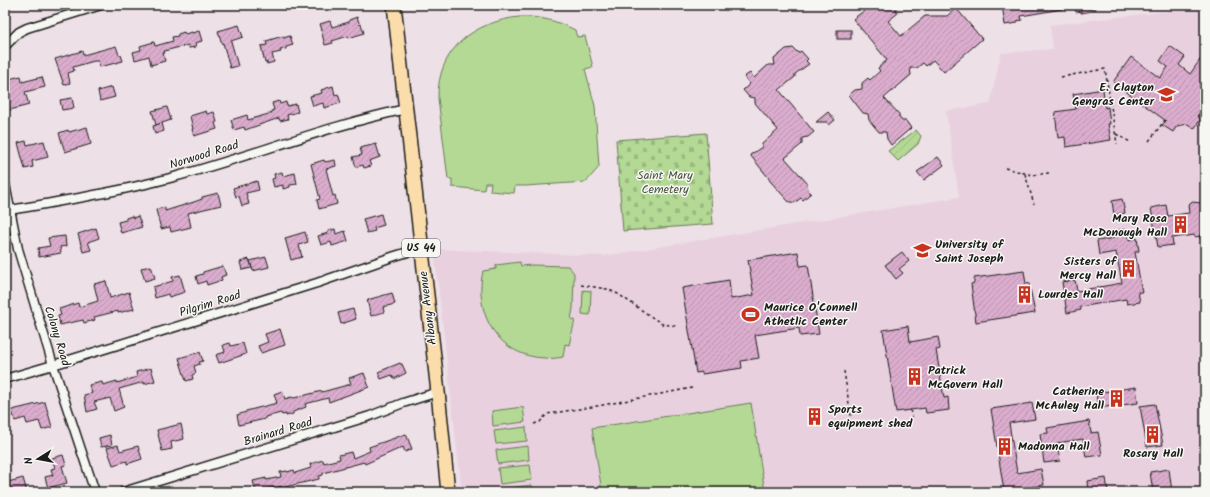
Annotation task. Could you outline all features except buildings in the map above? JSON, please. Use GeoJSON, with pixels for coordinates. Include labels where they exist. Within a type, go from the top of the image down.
{"type":"FeatureCollection","features":[{"type":"Feature","properties":{"kind":"highway","name":"Albany Avenue"},"geometry":{"type":"LineString","coordinates":[[394,5],[448,492]]}},
{"type":"Feature","properties":{"kind":"street"},"geometry":{"type":"LineString","coordinates":[[5,46],[19,32],[28,28],[101,5]]}},
{"type":"Feature","properties":{"kind":"street","name":"Norwood Road"},"geometry":{"type":"LineString","coordinates":[[8,211],[99,195],[175,177],[351,123],[406,109]]}},
{"type":"Feature","properties":{"kind":"street","name":"Colony Road"},"geometry":{"type":"LineString","coordinates":[[5,184],[8,211],[18,249],[53,365],[95,492]]}},
{"type":"Feature","properties":{"kind":"street","name":"Pilgrim Road"},"geometry":{"type":"LineString","coordinates":[[5,379],[318,283],[421,248]]}},
{"type":"Feature","properties":{"kind":"street","name":"Brainard Road"},"geometry":{"type":"LineString","coordinates":[[123,492],[348,422],[438,392]]}},
{"type":"Feature","properties":{"kind":"path"},"geometry":{"type":"LineString","coordinates":[[1061,77],[1105,69],[1117,144]]}},
{"type":"Feature","properties":{"kind":"path"},"geometry":{"type":"LineString","coordinates":[[1198,115],[1205,120]]}},
{"type":"Feature","properties":{"kind":"path"},"geometry":{"type":"LineString","coordinates":[[1149,141],[1165,120]]}},
{"type":"Feature","properties":{"kind":"path"},"geometry":{"type":"LineString","coordinates":[[1116,134],[1130,142]]}},
{"type":"Feature","properties":{"kind":"path"},"geometry":{"type":"LineString","coordinates":[[1005,168],[1032,175],[1049,173]]}},
{"type":"Feature","properties":{"kind":"path"},"geometry":{"type":"LineString","coordinates":[[1024,174],[1034,204]]}},
{"type":"Feature","properties":{"kind":"path"},"geometry":{"type":"LineString","coordinates":[[1200,236],[1203,253]]}},
{"type":"Feature","properties":{"kind":"path"},"geometry":{"type":"LineString","coordinates":[[581,285],[606,289],[618,294],[662,324],[678,326]]}},
{"type":"Feature","properties":{"kind":"path"},"geometry":{"type":"LineString","coordinates":[[844,371],[851,417]]}},
{"type":"Feature","properties":{"kind":"path"},"geometry":{"type":"LineString","coordinates":[[534,424],[540,422],[548,414],[692,388]]}},
{"type":"Feature","properties":{"kind":"path"},"geometry":{"type":"LineString","coordinates":[[910,410],[912,417]]}},
{"type":"Feature","properties":{"kind":"shaded area","name":"University of Saint Joseph"},"geometry":{"type":"Polygon","coordinates":[[[1205,7],[1205,492],[462,492],[434,249],[604,256],[959,197],[946,111],[990,104],[1001,53],[1053,49],[1050,25],[1205,7]]]}},
{"type":"Feature","properties":{"kind":"green space"},"geometry":{"type":"Polygon","coordinates":[[[519,17],[541,18],[562,24],[575,30],[577,37],[585,36],[593,67],[585,69],[595,106],[599,167],[586,182],[515,186],[514,193],[490,191],[491,183],[485,183],[484,190],[452,187],[452,179],[448,179],[438,98],[439,81],[444,65],[451,52],[461,41],[473,32],[487,25],[519,17]]]}},
{"type":"Feature","properties":{"kind":"green space"},"geometry":{"type":"Polygon","coordinates":[[[916,130],[921,136],[918,144],[898,161],[888,151],[916,130]]]}},
{"type":"Feature","properties":{"kind":"green space","name":"Saint Mary Cemetery"},"geometry":{"type":"Polygon","coordinates":[[[706,133],[713,224],[623,231],[616,140],[706,133]]]}},
{"type":"Feature","properties":{"kind":"green space"},"geometry":{"type":"Polygon","coordinates":[[[520,262],[521,266],[568,266],[574,273],[573,309],[571,319],[575,320],[569,345],[565,344],[563,357],[550,358],[529,356],[514,350],[493,330],[486,317],[482,303],[481,287],[483,271],[496,269],[496,265],[520,262]]]}},
{"type":"Feature","properties":{"kind":"green space"},"geometry":{"type":"Polygon","coordinates":[[[583,290],[591,291],[590,315],[582,314],[583,290]]]}},
{"type":"Feature","properties":{"kind":"green space"},"geometry":{"type":"Polygon","coordinates":[[[751,403],[765,492],[602,492],[592,428],[751,403]]]}},
{"type":"Feature","properties":{"kind":"green space"},"geometry":{"type":"Polygon","coordinates":[[[523,407],[525,422],[493,426],[492,411],[523,407]]]}},
{"type":"Feature","properties":{"kind":"green space"},"geometry":{"type":"Polygon","coordinates":[[[526,427],[527,441],[496,444],[494,431],[526,427]]]}},
{"type":"Feature","properties":{"kind":"green space"},"geometry":{"type":"Polygon","coordinates":[[[528,446],[529,460],[498,464],[496,450],[528,446]]]}},
{"type":"Feature","properties":{"kind":"green space"},"geometry":{"type":"Polygon","coordinates":[[[530,465],[532,480],[500,484],[498,468],[530,465]]]}},
{"type":"Feature","properties":{"kind":"green space"},"geometry":{"type":"Polygon","coordinates":[[[532,485],[533,492],[501,492],[500,489],[532,485]]]}},
{"type":"Feature","properties":{"kind":"place","name":"E. Clayton Gengras Center"},"geometry":{"type":"Point","coordinates":[1167,94]}},
{"type":"Feature","properties":{"kind":"place","name":"Mary Rosa McDonough Hall"},"geometry":{"type":"Point","coordinates":[1180,225]}},
{"type":"Feature","properties":{"kind":"place","name":"University of Saint Joseph"},"geometry":{"type":"Point","coordinates":[922,251]}},
{"type":"Feature","properties":{"kind":"place","name":"Sisters of Mercy Hall"},"geometry":{"type":"Point","coordinates":[1129,268]}},
{"type":"Feature","properties":{"kind":"place","name":"Lourdes Hall"},"geometry":{"type":"Point","coordinates":[1025,294]}},
{"type":"Feature","properties":{"kind":"place","name":"Maurice O'Connell Athetlic Center"},"geometry":{"type":"Point","coordinates":[751,314]}},
{"type":"Feature","properties":{"kind":"place","name":"Patrick McGovern Hall"},"geometry":{"type":"Point","coordinates":[915,377]}},
{"type":"Feature","properties":{"kind":"place","name":"Catherine McAuley Hall"},"geometry":{"type":"Point","coordinates":[1117,398]}},
{"type":"Feature","properties":{"kind":"place","name":"Sports equipment shed"},"geometry":{"type":"Point","coordinates":[815,416]}},
{"type":"Feature","properties":{"kind":"place","name":"Rosary Hall"},"geometry":{"type":"Point","coordinates":[1153,434]}},
{"type":"Feature","properties":{"kind":"place","name":"Madonna Hall"},"geometry":{"type":"Point","coordinates":[1005,446]}}]}
